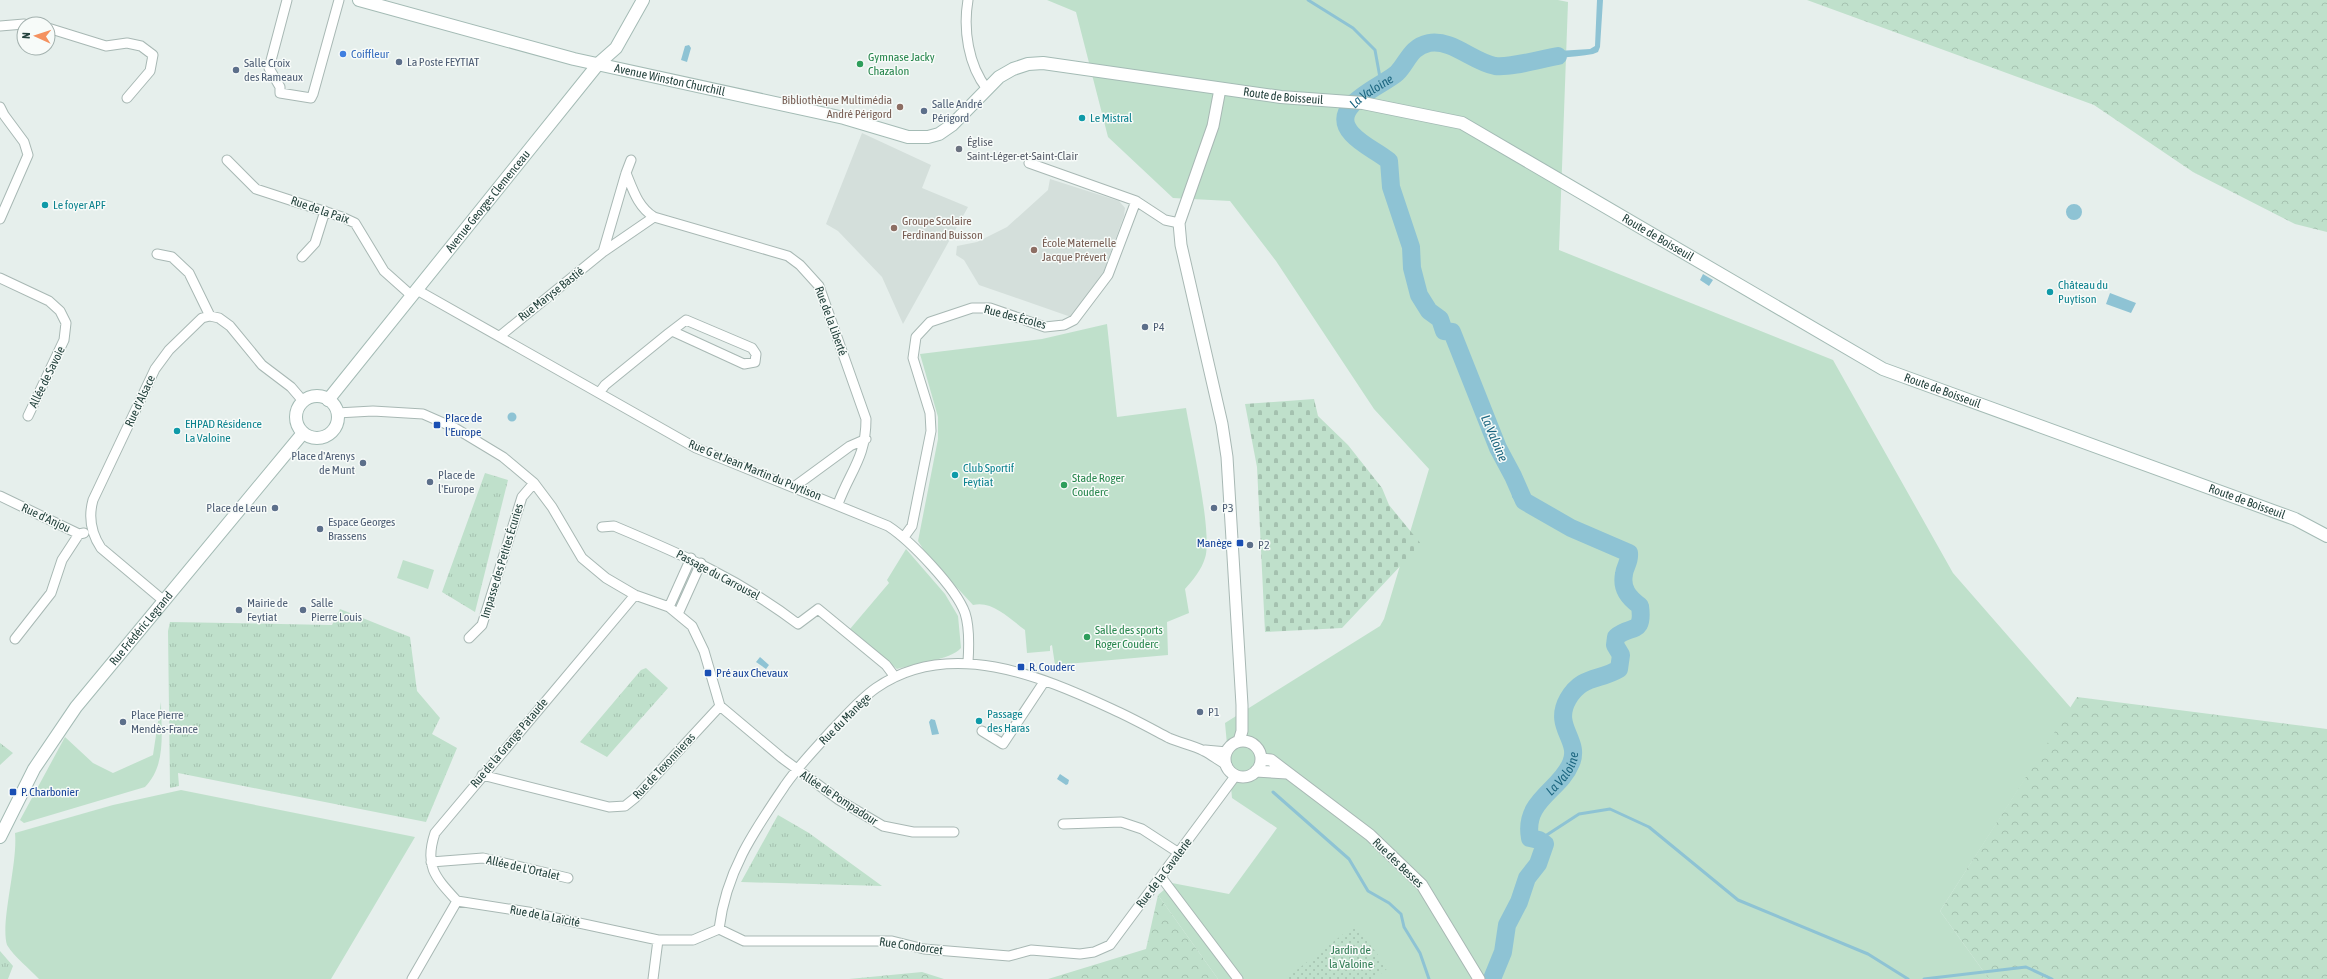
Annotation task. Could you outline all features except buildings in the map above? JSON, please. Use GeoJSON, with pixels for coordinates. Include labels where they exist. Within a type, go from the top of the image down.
{"type":"FeatureCollection","features":[{"type":"Feature","properties":{"kind":"main road","name":"Avenue Winston Churchill"},"geometry":{"type":"LineString","coordinates":[[359,0],[394,5],[574,59],[599,63],[844,118],[908,137],[928,137],[940,134],[952,125],[972,105]]}},
{"type":"Feature","properties":{"kind":"main road","name":"Avenue Georges Clemenceau"},"geometry":{"type":"LineString","coordinates":[[328,400],[599,63],[616,48],[643,0]]}},
{"type":"Feature","properties":{"kind":"main road","name":"Route de Boisseuil"},"geometry":{"type":"LineString","coordinates":[[972,105],[987,89],[1013,69],[1028,64],[1043,63],[1281,97],[1363,103],[1462,124],[1883,369],[2295,519],[2327,536]]}},
{"type":"Feature","properties":{"kind":"main road"},"geometry":{"type":"LineString","coordinates":[[316,396],[328,400],[337,413],[336,425],[327,435],[315,438],[303,433],[296,420],[296,413],[303,401],[316,396]]}},
{"type":"Feature","properties":{"kind":"main road","name":"Rue Frédéric Legrand"},"geometry":{"type":"LineString","coordinates":[[0,837],[4,821],[57,733],[303,433]]}},
{"type":"Feature","properties":{"kind":"street"},"geometry":{"type":"LineString","coordinates":[[287,0],[269,68],[280,87],[280,93],[306,98],[311,98],[313,94],[339,0]]}},
{"type":"Feature","properties":{"kind":"street"},"geometry":{"type":"LineString","coordinates":[[968,0],[966,32],[977,73],[987,89]]}},
{"type":"Feature","properties":{"kind":"street"},"geometry":{"type":"LineString","coordinates":[[0,26],[16,25]]}},
{"type":"Feature","properties":{"kind":"street"},"geometry":{"type":"LineString","coordinates":[[56,30],[106,46],[127,43],[141,46],[153,55],[150,71],[127,98]]}},
{"type":"Feature","properties":{"kind":"street"},"geometry":{"type":"LineString","coordinates":[[1220,89],[1213,126],[1179,223],[1181,245],[1222,424],[1227,457],[1242,705],[1242,731],[1239,741]]}},
{"type":"Feature","properties":{"kind":"street"},"geometry":{"type":"LineString","coordinates":[[0,107],[4,115],[24,142],[28,156],[2,208],[0,219]]}},
{"type":"Feature","properties":{"kind":"street","name":"Rue de la Paix"},"geometry":{"type":"LineString","coordinates":[[227,160],[256,189],[324,211],[355,223],[384,271],[415,293]]}},
{"type":"Feature","properties":{"kind":"street"},"geometry":{"type":"LineString","coordinates":[[603,252],[631,160]]}},
{"type":"Feature","properties":{"kind":"street"},"geometry":{"type":"LineString","coordinates":[[1030,163],[1136,201],[1165,220],[1179,223]]}},
{"type":"Feature","properties":{"kind":"street"},"geometry":{"type":"LineString","coordinates":[[626,173],[638,202],[646,213],[654,217]]}},
{"type":"Feature","properties":{"kind":"street","name":"Rue des Écoles"},"geometry":{"type":"LineString","coordinates":[[904,537],[912,526],[930,431],[930,413],[912,358],[916,337],[930,322],[972,308],[990,308],[1045,327],[1064,325],[1074,320],[1108,275],[1136,201]]}},
{"type":"Feature","properties":{"kind":"street"},"geometry":{"type":"LineString","coordinates":[[302,257],[315,243],[324,211]]}},
{"type":"Feature","properties":{"kind":"street","name":"Rue Maryse Bastié"},"geometry":{"type":"LineString","coordinates":[[500,336],[603,252],[654,217]]}},
{"type":"Feature","properties":{"kind":"street","name":"Rue de la Liberté"},"geometry":{"type":"LineString","coordinates":[[654,217],[788,256],[812,276],[825,298],[866,419],[866,439],[861,458],[838,504]]}},
{"type":"Feature","properties":{"kind":"street"},"geometry":{"type":"LineString","coordinates":[[157,254],[172,257],[189,273],[210,316],[219,318],[230,326],[262,365],[291,387],[303,401]]}},
{"type":"Feature","properties":{"kind":"street","name":"Allée de Savoie"},"geometry":{"type":"LineString","coordinates":[[0,278],[50,301],[60,311],[66,323],[64,340],[28,416]]}},
{"type":"Feature","properties":{"kind":"street","name":"Rue G et Jean Martin du Puytison"},"geometry":{"type":"LineString","coordinates":[[415,293],[500,336],[696,448],[838,504],[888,526],[904,537],[952,592],[965,613],[968,638],[968,662]]}},
{"type":"Feature","properties":{"kind":"street","name":"Rue d'Alsace"},"geometry":{"type":"LineString","coordinates":[[164,601],[101,548],[92,531],[91,509],[93,500],[155,369],[164,355],[192,325],[210,316]]}},
{"type":"Feature","properties":{"kind":"street"},"geometry":{"type":"LineString","coordinates":[[599,393],[605,385],[672,331],[686,320],[752,348],[756,354],[755,362],[744,364],[672,331]]}},
{"type":"Feature","properties":{"kind":"street"},"geometry":{"type":"LineString","coordinates":[[337,413],[373,411],[423,414],[455,428],[503,457],[534,482],[552,507],[582,558],[606,578],[635,595],[669,607],[692,626],[704,651],[720,706]]}},
{"type":"Feature","properties":{"kind":"street"},"geometry":{"type":"LineString","coordinates":[[794,487],[850,446],[866,439]]}},
{"type":"Feature","properties":{"kind":"street","name":"Impasse des Petites Écuries"},"geometry":{"type":"LineString","coordinates":[[469,638],[482,625],[522,497],[534,482]]}},
{"type":"Feature","properties":{"kind":"street","name":"Rue d'Anjou"},"geometry":{"type":"LineString","coordinates":[[0,496],[79,534],[92,531]]}},
{"type":"Feature","properties":{"kind":"street","name":"Passage du Carrousel"},"geometry":{"type":"LineString","coordinates":[[602,527],[614,526],[692,558],[765,599],[798,624],[818,609],[886,665],[895,678]]}},
{"type":"Feature","properties":{"kind":"street"},"geometry":{"type":"LineString","coordinates":[[15,640],[51,593],[62,560],[79,534]]}},
{"type":"Feature","properties":{"kind":"street"},"geometry":{"type":"LineString","coordinates":[[669,607],[692,558]]}},
{"type":"Feature","properties":{"kind":"street"},"geometry":{"type":"LineString","coordinates":[[678,614],[701,563]]}},
{"type":"Feature","properties":{"kind":"street","name":"Rue de la Grange Pataude"},"geometry":{"type":"LineString","coordinates":[[457,901],[440,882],[433,871],[431,862],[432,844],[435,833],[482,775],[635,595]]}},
{"type":"Feature","properties":{"kind":"street","name":"Rue du Manège"},"geometry":{"type":"LineString","coordinates":[[719,929],[722,904],[730,878],[753,832],[796,770],[860,700],[876,688],[895,678],[928,667],[968,662],[1004,669],[1071,690],[1171,739],[1203,750],[1227,765]]}},
{"type":"Feature","properties":{"kind":"street"},"geometry":{"type":"LineString","coordinates":[[982,731],[1003,744],[1044,682]]}},
{"type":"Feature","properties":{"kind":"street"},"geometry":{"type":"LineString","coordinates":[[1242,705],[1261,759],[1256,771]]}},
{"type":"Feature","properties":{"kind":"street","name":"Rue de Texonnieras"},"geometry":{"type":"LineString","coordinates":[[482,775],[609,807],[624,806],[635,798],[720,706]]}},
{"type":"Feature","properties":{"kind":"street","name":"Allée de Pompadour"},"geometry":{"type":"LineString","coordinates":[[720,706],[796,770],[839,800],[883,826],[913,832],[954,832]]}},
{"type":"Feature","properties":{"kind":"street"},"geometry":{"type":"LineString","coordinates":[[1255,745],[1250,742],[1239,741],[1234,743],[1227,752],[1227,765],[1236,775],[1247,776],[1256,771],[1288,774]]}},
{"type":"Feature","properties":{"kind":"street","name":"Rue du Manège"},"geometry":{"type":"LineString","coordinates":[[1203,750],[1227,752]]}},
{"type":"Feature","properties":{"kind":"street","name":"Rue des Besses"},"geometry":{"type":"LineString","coordinates":[[1261,759],[1270,760],[1370,835],[1422,885],[1479,979]]}},
{"type":"Feature","properties":{"kind":"street","name":"Rue de la Cavalerie"},"geometry":{"type":"LineString","coordinates":[[1080,954],[1094,952],[1110,945],[1236,775]]}},
{"type":"Feature","properties":{"kind":"street"},"geometry":{"type":"LineString","coordinates":[[1063,824],[1121,822],[1142,829],[1179,853]]}},
{"type":"Feature","properties":{"kind":"street","name":"Allée de L'Ortalet"},"geometry":{"type":"LineString","coordinates":[[431,862],[483,858],[568,878]]}},
{"type":"Feature","properties":{"kind":"street"},"geometry":{"type":"LineString","coordinates":[[1161,877],[1238,979]]}},
{"type":"Feature","properties":{"kind":"street"},"geometry":{"type":"LineString","coordinates":[[412,979],[457,901]]}},
{"type":"Feature","properties":{"kind":"street","name":"Rue de la Laïcité"},"geometry":{"type":"LineString","coordinates":[[457,901],[528,912],[658,940],[693,940],[719,929]]}},
{"type":"Feature","properties":{"kind":"street","name":"Rue Condorcet"},"geometry":{"type":"LineString","coordinates":[[719,929],[744,941],[892,941],[924,949],[1009,956],[1031,950],[1080,954]]}},
{"type":"Feature","properties":{"kind":"street"},"geometry":{"type":"LineString","coordinates":[[653,979],[658,940]]}},
{"type":"Feature","properties":{"kind":"shaded area","name":"Groupe Scolaire Ferdinand Buisson"},"geometry":{"type":"Polygon","coordinates":[[[862,133],[931,165],[922,188],[968,207],[903,324],[882,277],[838,231],[826,224],[862,133]]]}},
{"type":"Feature","properties":{"kind":"shaded area","name":"École Maternelle Jacque Prévert"},"geometry":{"type":"Polygon","coordinates":[[[1050,179],[1119,201],[1125,208],[1124,216],[1103,273],[1071,317],[979,285],[964,260],[956,255],[957,246],[977,242],[1007,227],[1048,190],[1050,179]]]}},
{"type":"Feature","properties":{"kind":"green space"},"geometry":{"type":"Polygon","coordinates":[[[1047,0],[1558,0],[1568,2],[1559,250],[1833,360],[1953,573],[2071,708],[1940,911],[1989,979],[1218,979],[1158,895],[1172,883],[1229,894],[1277,828],[1232,798],[1225,723],[1380,626],[1384,619],[1429,469],[1374,409],[1276,261],[1230,201],[1173,198],[1108,137],[1076,12],[1047,0]]]}},
{"type":"Feature","properties":{"kind":"green space"},"geometry":{"type":"Polygon","coordinates":[[[1807,0],[2327,0],[2327,232],[2295,224],[2193,172],[2094,105],[1807,0]]]}},
{"type":"Feature","properties":{"kind":"green space","name":"Stade Roger Couderc"},"geometry":{"type":"Polygon","coordinates":[[[1107,324],[1117,417],[1186,408],[1204,508],[1207,546],[1204,562],[1185,589],[1189,613],[1167,622],[1168,655],[1055,665],[1052,645],[1050,646],[1050,651],[1027,653],[1025,630],[994,608],[980,604],[973,605],[927,555],[918,541],[938,439],[938,417],[920,354],[1042,339],[1107,324]]]}},
{"type":"Feature","properties":{"kind":"green space"},"geometry":{"type":"Polygon","coordinates":[[[1314,399],[1318,416],[1348,445],[1382,488],[1389,505],[1421,544],[1342,628],[1265,632],[1257,467],[1245,404],[1314,399]]]}},
{"type":"Feature","properties":{"kind":"green space"},"geometry":{"type":"Polygon","coordinates":[[[485,473],[508,480],[475,612],[442,592],[485,473]]]}},
{"type":"Feature","properties":{"kind":"green space"},"geometry":{"type":"Polygon","coordinates":[[[906,549],[945,594],[958,616],[961,648],[949,656],[940,659],[897,669],[850,629],[889,583],[887,580],[906,549]]]}},
{"type":"Feature","properties":{"kind":"green space"},"geometry":{"type":"Polygon","coordinates":[[[403,560],[434,570],[428,589],[397,578],[403,560]]]}},
{"type":"Feature","properties":{"kind":"green space"},"geometry":{"type":"Polygon","coordinates":[[[340,609],[410,637],[417,691],[440,718],[432,734],[457,748],[426,822],[178,773],[179,786],[170,788],[168,631],[170,622],[332,625],[340,609]]]}},
{"type":"Feature","properties":{"kind":"green space"},"geometry":{"type":"Polygon","coordinates":[[[646,668],[668,688],[607,757],[580,742],[641,670],[646,668]]]}},
{"type":"Feature","properties":{"kind":"green space"},"geometry":{"type":"Polygon","coordinates":[[[2077,697],[2327,729],[2327,979],[1989,979],[1940,911],[2077,697]]]}},
{"type":"Feature","properties":{"kind":"green space"},"geometry":{"type":"Polygon","coordinates":[[[161,702],[162,735],[160,758],[152,778],[145,787],[24,823],[20,820],[65,737],[93,763],[113,773],[153,755],[161,702]]]}},
{"type":"Feature","properties":{"kind":"green space"},"geometry":{"type":"Polygon","coordinates":[[[0,743],[13,753],[0,765],[0,743]]]}},
{"type":"Feature","properties":{"kind":"green space"},"geometry":{"type":"Polygon","coordinates":[[[181,790],[415,837],[331,979],[39,979],[10,950],[7,945],[5,935],[7,908],[14,860],[15,833],[113,805],[181,790]]]}},
{"type":"Feature","properties":{"kind":"green space"},"geometry":{"type":"Polygon","coordinates":[[[778,815],[809,833],[882,886],[741,882],[778,815]]]}},
{"type":"Feature","properties":{"kind":"green space"},"geometry":{"type":"Polygon","coordinates":[[[1158,895],[1218,979],[1048,979],[1146,949],[1158,895]]]}},
{"type":"Feature","properties":{"kind":"green space","name":"Jardin de la Valoine"},"geometry":{"type":"Polygon","coordinates":[[[1355,925],[1388,968],[1374,979],[1285,979],[1355,925]]]}},
{"type":"Feature","properties":{"kind":"green space"},"geometry":{"type":"Polygon","coordinates":[[[0,951],[13,966],[8,979],[0,979],[0,951]]]}},
{"type":"Feature","properties":{"kind":"green space"},"geometry":{"type":"Polygon","coordinates":[[[922,972],[944,979],[849,979],[922,972]]]}},
{"type":"Feature","properties":{"kind":"water"},"geometry":{"type":"Polygon","coordinates":[[[1597,0],[1603,0],[1600,47],[1598,52],[1593,54],[1536,60],[1493,73],[1485,67],[1464,60],[1435,45],[1427,47],[1404,62],[1391,83],[1377,89],[1370,95],[1348,95],[1363,94],[1397,73],[1406,58],[1419,47],[1430,43],[1441,44],[1495,66],[1541,59],[1542,52],[1590,49],[1595,46],[1597,0]]]}},
{"type":"Feature","properties":{"kind":"water"},"geometry":{"type":"Polygon","coordinates":[[[689,45],[691,48],[687,62],[681,60],[685,46],[689,45]]]}},
{"type":"Feature","properties":{"kind":"water"},"geometry":{"type":"Polygon","coordinates":[[[1344,110],[1348,110],[1350,116],[1346,118],[1354,134],[1359,140],[1389,161],[1391,187],[1411,247],[1412,268],[1419,295],[1427,309],[1452,332],[1498,448],[1524,501],[1571,528],[1629,553],[1629,559],[1623,579],[1625,589],[1632,600],[1640,606],[1640,624],[1634,628],[1622,633],[1616,637],[1615,645],[1621,655],[1619,669],[1612,673],[1585,682],[1579,686],[1573,691],[1564,709],[1563,718],[1572,747],[1573,755],[1571,763],[1566,773],[1537,805],[1532,814],[1529,825],[1530,838],[1545,844],[1538,864],[1527,878],[1519,902],[1507,925],[1503,952],[1492,979],[1488,979],[1487,976],[1499,955],[1501,926],[1521,886],[1522,874],[1540,852],[1539,845],[1532,844],[1526,838],[1526,822],[1530,807],[1551,779],[1562,773],[1567,766],[1569,757],[1561,724],[1561,708],[1569,693],[1580,681],[1591,675],[1606,672],[1613,667],[1616,657],[1610,643],[1613,632],[1620,628],[1635,627],[1637,618],[1635,611],[1623,592],[1621,584],[1622,574],[1627,560],[1625,555],[1571,532],[1547,516],[1517,503],[1512,497],[1511,478],[1496,454],[1477,404],[1464,383],[1450,335],[1439,322],[1424,311],[1414,292],[1406,239],[1384,191],[1387,175],[1387,164],[1356,143],[1346,134],[1342,124],[1344,110]]]}},
{"type":"Feature","properties":{"kind":"water"},"geometry":{"type":"Polygon","coordinates":[[[2074,204],[2080,206],[2082,212],[2080,218],[2074,220],[2068,218],[2066,212],[2068,206],[2074,204]]]}},
{"type":"Feature","properties":{"kind":"water"},"geometry":{"type":"Polygon","coordinates":[[[1703,274],[1713,280],[1709,286],[1700,280],[1703,274]]]}},
{"type":"Feature","properties":{"kind":"water"},"geometry":{"type":"Polygon","coordinates":[[[2110,293],[2136,303],[2131,313],[2106,304],[2110,293]]]}},
{"type":"Feature","properties":{"kind":"water"},"geometry":{"type":"Polygon","coordinates":[[[512,412],[517,417],[512,422],[507,417],[512,412]]]}},
{"type":"Feature","properties":{"kind":"water"},"geometry":{"type":"Polygon","coordinates":[[[760,657],[769,665],[766,669],[756,662],[760,657]]]}},
{"type":"Feature","properties":{"kind":"water"},"geometry":{"type":"Polygon","coordinates":[[[931,719],[935,720],[939,734],[932,735],[929,722],[931,719]]]}},
{"type":"Feature","properties":{"kind":"water"},"geometry":{"type":"Polygon","coordinates":[[[1060,774],[1069,780],[1068,784],[1066,785],[1057,779],[1060,774]]]}},
{"type":"Feature","properties":{"kind":"waterway"},"geometry":{"type":"LineString","coordinates":[[1308,0],[1353,28],[1375,50],[1381,83]]}},
{"type":"Feature","properties":{"kind":"waterway","name":"La Valoine"},"geometry":{"type":"LineString","coordinates":[[1492,979],[1503,952],[1507,925],[1519,902],[1527,878],[1538,864],[1545,844],[1539,840],[1530,838],[1529,825],[1532,814],[1537,805],[1566,773],[1571,763],[1573,755],[1572,747],[1563,718],[1564,709],[1573,691],[1579,686],[1585,682],[1612,673],[1619,669],[1621,655],[1615,645],[1616,637],[1638,626],[1641,615],[1640,606],[1632,600],[1625,589],[1623,579],[1629,559],[1629,553],[1571,528],[1524,501],[1498,448],[1452,332],[1444,331],[1440,319],[1429,311],[1419,295],[1412,268],[1411,247],[1391,187],[1389,161],[1352,134],[1346,124],[1346,114],[1351,106],[1360,98],[1397,73],[1413,51],[1429,43],[1446,44],[1487,64],[1495,66],[1517,65],[1558,56]]}},
{"type":"Feature","properties":{"kind":"waterway"},"geometry":{"type":"LineString","coordinates":[[1273,792],[1349,859],[1368,891],[1389,903],[1401,914],[1404,927],[1420,953],[1429,979]]}},
{"type":"Feature","properties":{"kind":"waterway"},"geometry":{"type":"LineString","coordinates":[[1539,840],[1579,814],[1610,809],[1649,827],[1738,900],[1868,954],[1908,979]]}},
{"type":"Feature","properties":{"kind":"waterway"},"geometry":{"type":"LineString","coordinates":[[1924,979],[2026,967],[2052,979]]}},
{"type":"Feature","properties":{"kind":"place","name":"Coiffleur"},"geometry":{"type":"Point","coordinates":[343,54]}},
{"type":"Feature","properties":{"kind":"place","name":"La Poste FEYTIAT"},"geometry":{"type":"Point","coordinates":[399,62]}},
{"type":"Feature","properties":{"kind":"place","name":"Gymnase Jacky Chazalon"},"geometry":{"type":"Point","coordinates":[860,64]}},
{"type":"Feature","properties":{"kind":"place","name":"Salle Croix des Rameaux"},"geometry":{"type":"Point","coordinates":[236,70]}},
{"type":"Feature","properties":{"kind":"place","name":"Bibliothèque Multimédia André Périgord"},"geometry":{"type":"Point","coordinates":[900,107]}},
{"type":"Feature","properties":{"kind":"place","name":"Salle André Périgord"},"geometry":{"type":"Point","coordinates":[924,111]}},
{"type":"Feature","properties":{"kind":"place","name":"Le Mistral"},"geometry":{"type":"Point","coordinates":[1082,118]}},
{"type":"Feature","properties":{"kind":"place","name":"Église Saint-Léger-et-Saint-Clair"},"geometry":{"type":"Point","coordinates":[959,149]}},
{"type":"Feature","properties":{"kind":"place","name":"Le foyer APF"},"geometry":{"type":"Point","coordinates":[45,205]}},
{"type":"Feature","properties":{"kind":"place","name":"Groupe Scolaire Ferdinand Buisson"},"geometry":{"type":"Point","coordinates":[894,228]}},
{"type":"Feature","properties":{"kind":"place","name":"École Maternelle Jacque Prévert"},"geometry":{"type":"Point","coordinates":[1034,250]}},
{"type":"Feature","properties":{"kind":"place","name":"Château du Puytison"},"geometry":{"type":"Point","coordinates":[2050,292]}},
{"type":"Feature","properties":{"kind":"place","name":"P4"},"geometry":{"type":"Point","coordinates":[1145,327]}},
{"type":"Feature","properties":{"kind":"place","name":"PIace de l'Europe"},"geometry":{"type":"Point","coordinates":[437,425]}},
{"type":"Feature","properties":{"kind":"place","name":"EHPAD Résidence La Valoine"},"geometry":{"type":"Point","coordinates":[177,431]}},
{"type":"Feature","properties":{"kind":"place","name":"Place d'Arenys de Munt"},"geometry":{"type":"Point","coordinates":[363,463]}},
{"type":"Feature","properties":{"kind":"place","name":"Club Sportif Feytiat"},"geometry":{"type":"Point","coordinates":[955,475]}},
{"type":"Feature","properties":{"kind":"place","name":"Place de l'Europe"},"geometry":{"type":"Point","coordinates":[430,482]}},
{"type":"Feature","properties":{"kind":"place","name":"Stade Roger Couderc"},"geometry":{"type":"Point","coordinates":[1064,485]}},
{"type":"Feature","properties":{"kind":"place","name":"Place de Leun"},"geometry":{"type":"Point","coordinates":[275,508]}},
{"type":"Feature","properties":{"kind":"place","name":"P3"},"geometry":{"type":"Point","coordinates":[1214,508]}},
{"type":"Feature","properties":{"kind":"place","name":"Espace Georges Brassens"},"geometry":{"type":"Point","coordinates":[320,529]}},
{"type":"Feature","properties":{"kind":"place","name":"Manège"},"geometry":{"type":"Point","coordinates":[1240,543]}},
{"type":"Feature","properties":{"kind":"place","name":"P2"},"geometry":{"type":"Point","coordinates":[1250,545]}},
{"type":"Feature","properties":{"kind":"place","name":"Mairie de Feytiat"},"geometry":{"type":"Point","coordinates":[239,610]}},
{"type":"Feature","properties":{"kind":"place","name":"Salle Pierre Louis"},"geometry":{"type":"Point","coordinates":[303,610]}},
{"type":"Feature","properties":{"kind":"place","name":"Salle des sports Roger Couderc"},"geometry":{"type":"Point","coordinates":[1087,637]}},
{"type":"Feature","properties":{"kind":"place","name":"R. Couderc"},"geometry":{"type":"Point","coordinates":[1021,667]}},
{"type":"Feature","properties":{"kind":"place","name":"Pré aux Chevaux"},"geometry":{"type":"Point","coordinates":[708,673]}},
{"type":"Feature","properties":{"kind":"place","name":"P1"},"geometry":{"type":"Point","coordinates":[1200,712]}},
{"type":"Feature","properties":{"kind":"place","name":"Passage des Haras"},"geometry":{"type":"Point","coordinates":[979,721]}},
{"type":"Feature","properties":{"kind":"place","name":"Place Pierre Mendès-France"},"geometry":{"type":"Point","coordinates":[123,722]}},
{"type":"Feature","properties":{"kind":"place","name":"P. Charbonier"},"geometry":{"type":"Point","coordinates":[13,792]}}]}
